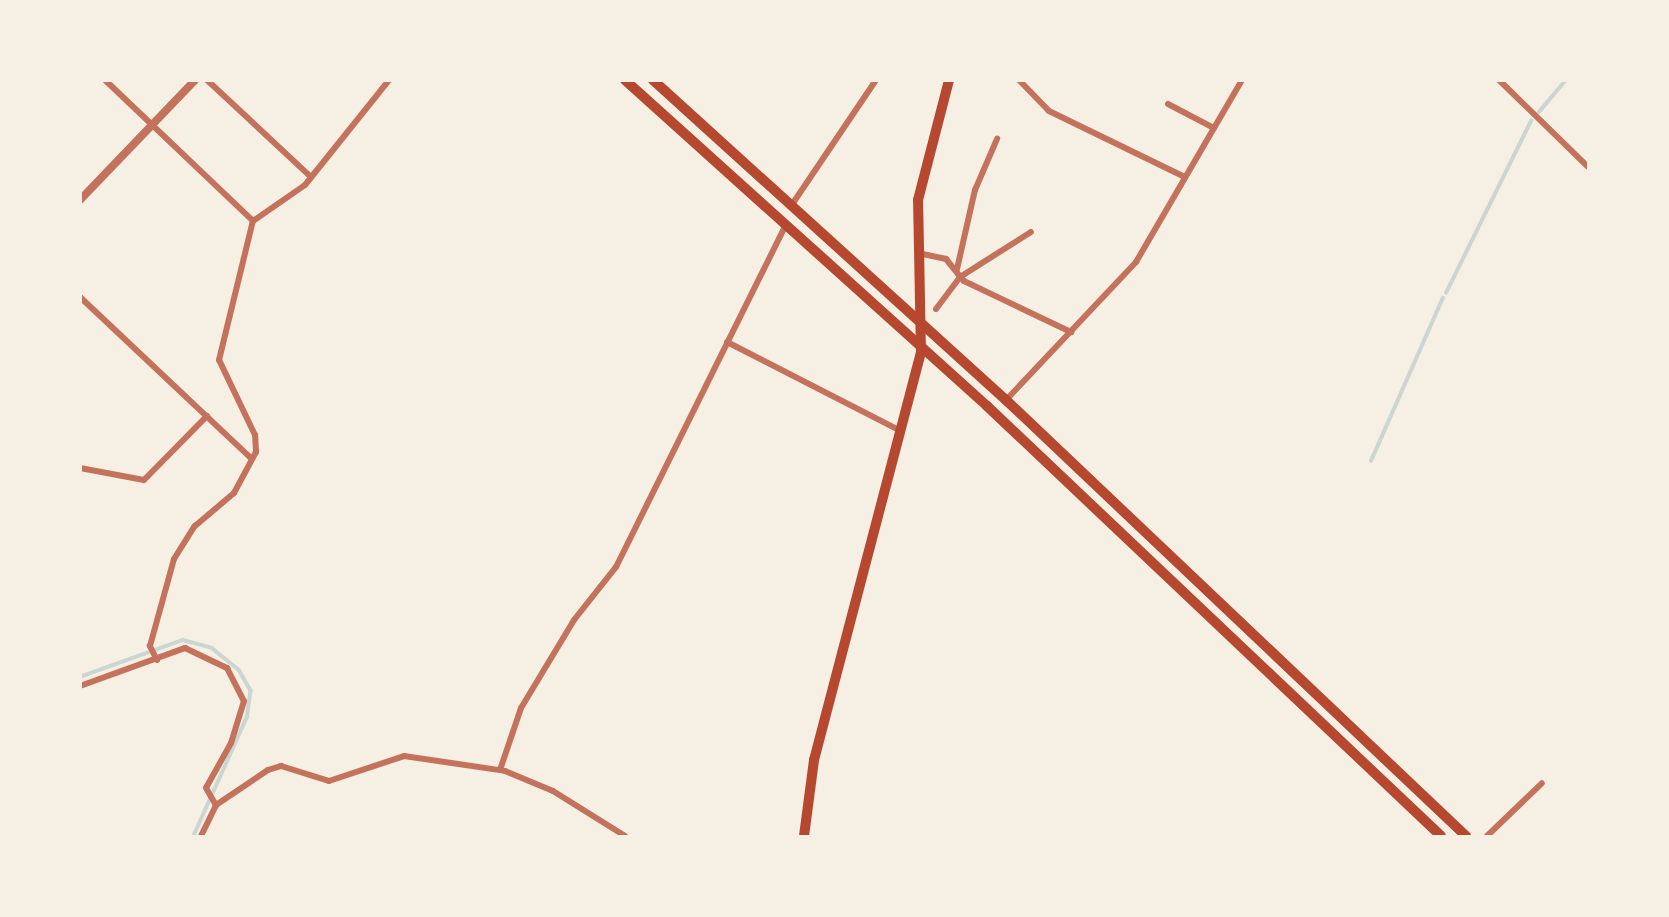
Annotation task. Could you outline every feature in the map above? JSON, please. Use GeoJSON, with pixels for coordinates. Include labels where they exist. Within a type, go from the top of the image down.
{"type":"FeatureCollection","features":[{"type":"Feature","properties":{"kind":"main road"},"geometry":{"type":"LineString","coordinates":[[625,80],[921,352],[987,406],[1441,836]]}},
{"type":"Feature","properties":{"kind":"main road"},"geometry":{"type":"LineString","coordinates":[[804,836],[814,760],[921,352],[924,329],[918,253],[918,200],[949,80]]}},
{"type":"Feature","properties":{"kind":"main road"},"geometry":{"type":"LineString","coordinates":[[654,81],[924,329],[1006,400],[1466,836]]}},
{"type":"Feature","properties":{"kind":"street"},"geometry":{"type":"LineString","coordinates":[[105,80],[253,220]]}},
{"type":"Feature","properties":{"kind":"street"},"geometry":{"type":"LineString","coordinates":[[80,200],[195,80]]}},
{"type":"Feature","properties":{"kind":"street"},"geometry":{"type":"LineString","coordinates":[[207,80],[311,177]]}},
{"type":"Feature","properties":{"kind":"street"},"geometry":{"type":"LineString","coordinates":[[156,659],[150,646],[174,559],[195,526],[233,493],[252,459],[255,435],[219,360],[253,220],[311,177],[389,80]]}},
{"type":"Feature","properties":{"kind":"street"},"geometry":{"type":"LineString","coordinates":[[791,207],[876,80]]}},
{"type":"Feature","properties":{"kind":"street"},"geometry":{"type":"LineString","coordinates":[[1019,80],[1049,110],[1185,177]]}},
{"type":"Feature","properties":{"kind":"street"},"geometry":{"type":"LineString","coordinates":[[1006,400],[1136,262],[1242,80]]}},
{"type":"Feature","properties":{"kind":"street"},"geometry":{"type":"LineString","coordinates":[[1499,80],[1588,167]]}},
{"type":"Feature","properties":{"kind":"street"},"geometry":{"type":"LineString","coordinates":[[1168,104],[1214,128]]}},
{"type":"Feature","properties":{"kind":"street"},"geometry":{"type":"LineString","coordinates":[[957,270],[975,190],[997,139]]}},
{"type":"Feature","properties":{"kind":"street"},"geometry":{"type":"LineString","coordinates":[[500,770],[522,708],[574,620],[616,567],[784,228]]}},
{"type":"Feature","properties":{"kind":"street"},"geometry":{"type":"LineString","coordinates":[[936,309],[960,277],[1031,232]]}},
{"type":"Feature","properties":{"kind":"street"},"geometry":{"type":"LineString","coordinates":[[918,253],[940,256],[957,270],[960,277],[1070,332]]}},
{"type":"Feature","properties":{"kind":"street"},"geometry":{"type":"LineString","coordinates":[[80,297],[252,459]]}},
{"type":"Feature","properties":{"kind":"street"},"geometry":{"type":"LineString","coordinates":[[727,342],[901,431]]}},
{"type":"Feature","properties":{"kind":"street"},"geometry":{"type":"LineString","coordinates":[[80,468],[145,480],[207,416]]}},
{"type":"Feature","properties":{"kind":"street"},"geometry":{"type":"LineString","coordinates":[[80,686],[156,659],[194,649],[227,668],[242,692],[238,726],[208,791],[216,804]]}},
{"type":"Feature","properties":{"kind":"street"},"geometry":{"type":"LineString","coordinates":[[201,836],[216,804],[281,766],[319,781],[355,775],[392,757],[500,770],[553,791],[625,836]]}},
{"type":"Feature","properties":{"kind":"street"},"geometry":{"type":"LineString","coordinates":[[1487,836],[1542,783]]}},
{"type":"Feature","properties":{"kind":"waterway"},"geometry":{"type":"LineString","coordinates":[[1539,112],[1566,80]]}},
{"type":"Feature","properties":{"kind":"waterway"},"geometry":{"type":"LineString","coordinates":[[1446,293],[1531,121]]}},
{"type":"Feature","properties":{"kind":"waterway"},"geometry":{"type":"LineString","coordinates":[[1371,461],[1443,298]]}},
{"type":"Feature","properties":{"kind":"waterway"},"geometry":{"type":"LineString","coordinates":[[80,677],[183,640],[212,648],[239,670],[251,691],[247,718],[194,836]]}}]}
